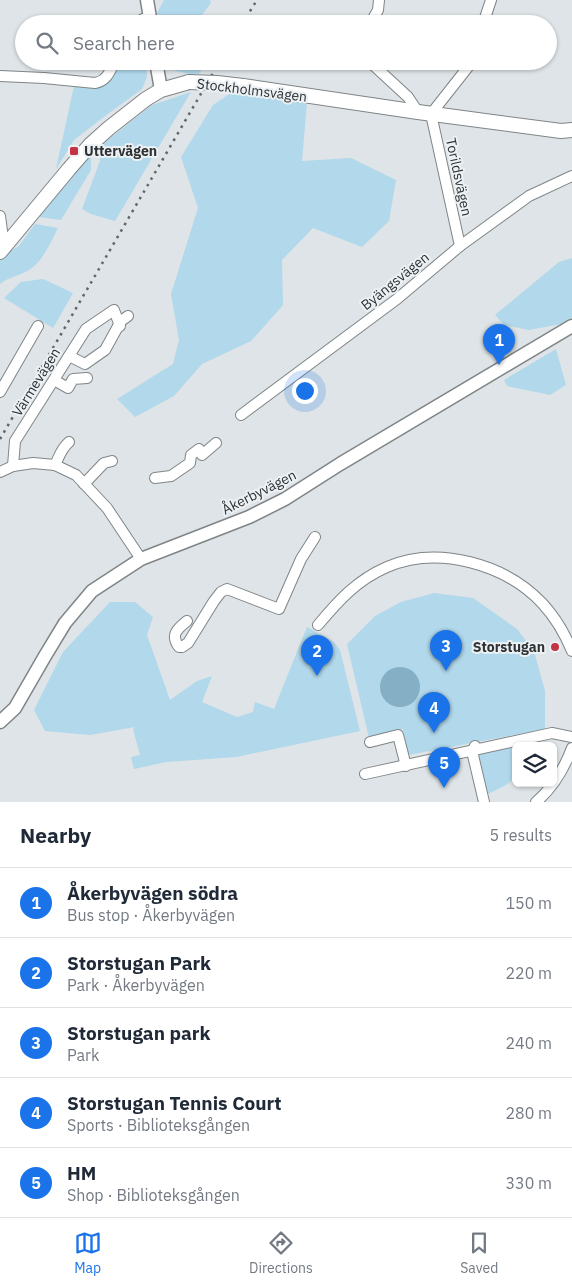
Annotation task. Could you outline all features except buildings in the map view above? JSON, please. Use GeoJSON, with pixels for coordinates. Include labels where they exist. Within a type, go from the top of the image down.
{"type":"FeatureCollection","features":[{"type":"Feature","properties":{"kind":"main road","name":"Stockholmsvägen"},"geometry":{"type":"LineString","coordinates":[[2,249],[90,145],[109,128],[161,90],[189,82],[243,86],[425,113],[561,131],[572,130]]}},
{"type":"Feature","properties":{"kind":"street"},"geometry":{"type":"LineString","coordinates":[[147,0],[149,15]]}},
{"type":"Feature","properties":{"kind":"street"},"geometry":{"type":"LineString","coordinates":[[375,15],[378,10],[379,0]]}},
{"type":"Feature","properties":{"kind":"street"},"geometry":{"type":"LineString","coordinates":[[486,15],[491,0]]}},
{"type":"Feature","properties":{"kind":"street"},"geometry":{"type":"LineString","coordinates":[[0,76],[95,83],[102,82],[110,70]]}},
{"type":"Feature","properties":{"kind":"street"},"geometry":{"type":"LineString","coordinates":[[158,70],[161,90]]}},
{"type":"Feature","properties":{"kind":"street"},"geometry":{"type":"LineString","coordinates":[[379,70],[425,113],[465,70]]}},
{"type":"Feature","properties":{"kind":"street","name":"Torildsvägen"},"geometry":{"type":"LineString","coordinates":[[425,113],[460,246]]}},
{"type":"Feature","properties":{"kind":"street","name":"Byängsvägen"},"geometry":{"type":"LineString","coordinates":[[241,415],[397,299],[460,246],[529,196],[572,176]]}},
{"type":"Feature","properties":{"kind":"street"},"geometry":{"type":"LineString","coordinates":[[0,216],[2,249]]}},
{"type":"Feature","properties":{"kind":"street","name":"Värmevägen"},"geometry":{"type":"LineString","coordinates":[[13,466],[15,441],[86,329],[114,310],[120,326]]}},
{"type":"Feature","properties":{"kind":"street"},"geometry":{"type":"LineString","coordinates":[[69,356],[85,364],[105,350],[121,322],[128,316]]}},
{"type":"Feature","properties":{"kind":"street"},"geometry":{"type":"LineString","coordinates":[[0,392],[38,326]]}},
{"type":"Feature","properties":{"kind":"street","name":"Åkerbyvägen"},"geometry":{"type":"LineString","coordinates":[[0,722],[15,708],[65,622],[92,591],[140,559],[249,517],[285,499],[340,464],[572,326]]}},
{"type":"Feature","properties":{"kind":"street"},"geometry":{"type":"LineString","coordinates":[[54,380],[68,388],[82,363]]}},
{"type":"Feature","properties":{"kind":"street"},"geometry":{"type":"LineString","coordinates":[[73,379],[87,378]]}},
{"type":"Feature","properties":{"kind":"street"},"geometry":{"type":"LineString","coordinates":[[55,465],[62,448],[69,442]]}},
{"type":"Feature","properties":{"kind":"street"},"geometry":{"type":"LineString","coordinates":[[155,478],[171,476],[190,463],[192,455],[199,450],[202,455],[216,443]]}},
{"type":"Feature","properties":{"kind":"street"},"geometry":{"type":"LineString","coordinates":[[84,484],[104,463],[112,461]]}},
{"type":"Feature","properties":{"kind":"street"},"geometry":{"type":"LineString","coordinates":[[0,472],[13,466],[33,463],[55,465],[76,476],[107,508],[140,559]]}},
{"type":"Feature","properties":{"kind":"street"},"geometry":{"type":"LineString","coordinates":[[187,621],[174,634],[174,641],[178,647],[188,643],[214,601],[221,592],[227,589],[280,609],[301,559],[314,537]]}},
{"type":"Feature","properties":{"kind":"street"},"geometry":{"type":"LineString","coordinates":[[318,625],[345,594],[368,577],[389,566],[425,559],[466,561],[488,568],[514,580],[542,603],[566,637],[572,651]]}},
{"type":"Feature","properties":{"kind":"street"},"geometry":{"type":"LineString","coordinates":[[365,774],[406,766],[474,747],[552,733],[572,737]]}},
{"type":"Feature","properties":{"kind":"street"},"geometry":{"type":"LineString","coordinates":[[370,742],[398,735],[406,766]]}},
{"type":"Feature","properties":{"kind":"street"},"geometry":{"type":"LineString","coordinates":[[474,747],[484,802]]}},
{"type":"Feature","properties":{"kind":"street"},"geometry":{"type":"LineString","coordinates":[[536,802],[549,790],[561,773],[572,748]]}},
{"type":"Feature","properties":{"kind":"shaded area"},"geometry":{"type":"Polygon","coordinates":[[[164,0],[210,0],[211,3],[202,15],[157,15],[164,0]]]}},
{"type":"Feature","properties":{"kind":"shaded area"},"geometry":{"type":"Polygon","coordinates":[[[115,70],[147,70],[147,77],[142,89],[74,140],[56,169],[74,86],[92,87],[108,81],[115,70]]]}},
{"type":"Feature","properties":{"kind":"shaded area"},"geometry":{"type":"Polygon","coordinates":[[[172,70],[201,70],[199,74],[172,70]]]}},
{"type":"Feature","properties":{"kind":"shaded area"},"geometry":{"type":"Polygon","coordinates":[[[191,92],[115,221],[91,214],[82,209],[100,161],[99,147],[152,105],[191,92]]]}},
{"type":"Feature","properties":{"kind":"shaded area"},"geometry":{"type":"Polygon","coordinates":[[[231,93],[307,102],[302,161],[351,158],[396,180],[389,221],[362,247],[313,228],[282,260],[283,305],[251,341],[202,364],[174,396],[135,417],[117,399],[173,364],[179,340],[171,294],[198,208],[181,157],[213,105],[231,93]]]}},
{"type":"Feature","properties":{"kind":"shaded area"},"geometry":{"type":"Polygon","coordinates":[[[91,154],[91,170],[61,220],[39,217],[91,154]]]}},
{"type":"Feature","properties":{"kind":"shaded area"},"geometry":{"type":"Polygon","coordinates":[[[35,224],[58,228],[46,251],[34,266],[26,272],[7,279],[0,284],[0,261],[6,253],[19,246],[35,224]]]}},
{"type":"Feature","properties":{"kind":"shaded area"},"geometry":{"type":"Polygon","coordinates":[[[572,258],[572,317],[561,324],[529,330],[504,325],[495,315],[559,262],[572,258]]]}},
{"type":"Feature","properties":{"kind":"shaded area"},"geometry":{"type":"Polygon","coordinates":[[[43,279],[73,293],[53,328],[4,298],[21,282],[43,279]]]}},
{"type":"Feature","properties":{"kind":"shaded area"},"geometry":{"type":"Polygon","coordinates":[[[556,349],[566,385],[550,395],[507,386],[504,380],[556,349]]]}},
{"type":"Feature","properties":{"kind":"shaded area"},"geometry":{"type":"Polygon","coordinates":[[[434,593],[473,598],[517,629],[534,651],[545,691],[545,729],[408,755],[403,729],[369,738],[347,644],[375,616],[401,602],[434,593]]]}},
{"type":"Feature","properties":{"kind":"shaded area"},"geometry":{"type":"Polygon","coordinates":[[[110,602],[135,602],[153,617],[147,635],[170,700],[197,681],[212,676],[202,702],[237,717],[253,712],[255,702],[274,709],[307,627],[334,642],[340,650],[360,731],[236,757],[166,762],[134,769],[131,757],[140,755],[133,729],[135,727],[90,735],[45,731],[34,710],[63,652],[110,602]]]}},
{"type":"Feature","properties":{"kind":"shaded area"},"geometry":{"type":"Polygon","coordinates":[[[396,667],[404,667],[411,670],[417,676],[420,687],[417,698],[411,704],[404,707],[396,707],[389,704],[383,698],[380,691],[380,683],[383,676],[389,670],[396,667]]]}},
{"type":"Feature","properties":{"kind":"shaded area"},"geometry":{"type":"Polygon","coordinates":[[[512,747],[512,781],[485,795],[478,753],[512,747]]]}},
{"type":"Feature","properties":{"kind":"railway"},"geometry":{"type":"LineString","coordinates":[[248,15],[257,0]]}},
{"type":"Feature","properties":{"kind":"railway"},"geometry":{"type":"LineString","coordinates":[[0,439],[215,70]]}},
{"type":"Feature","properties":{"kind":"place","name":"Uttervägen"},"geometry":{"type":"Point","coordinates":[74,151]}},
{"type":"Feature","properties":{"kind":"place","name":"Åkerbyvägen södra"},"geometry":{"type":"Point","coordinates":[499,365]}},
{"type":"Feature","properties":{"kind":"place","name":"Storstugan"},"geometry":{"type":"Point","coordinates":[555,647]}},
{"type":"Feature","properties":{"kind":"place","name":"Storstugan park"},"geometry":{"type":"Point","coordinates":[446,671]}},
{"type":"Feature","properties":{"kind":"place","name":"Storstugan Park"},"geometry":{"type":"Point","coordinates":[317,676]}},
{"type":"Feature","properties":{"kind":"place","name":"Storstugan Tennis Court"},"geometry":{"type":"Point","coordinates":[434,733]}},
{"type":"Feature","properties":{"kind":"place","name":"HM"},"geometry":{"type":"Point","coordinates":[444,788]}}]}
